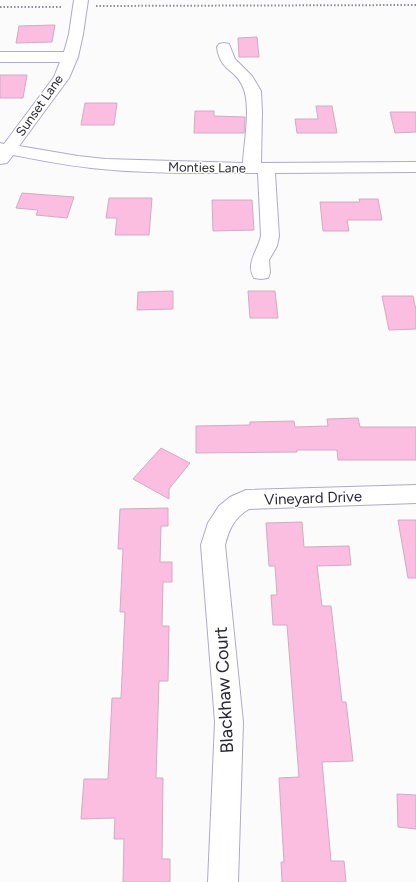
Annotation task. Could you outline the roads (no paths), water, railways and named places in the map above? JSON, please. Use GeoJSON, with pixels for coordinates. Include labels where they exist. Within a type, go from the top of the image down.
{"type":"FeatureCollection","features":[{"type":"Feature","properties":{"kind":"street","name":"Sunset Lane"},"geometry":{"type":"LineString","coordinates":[[3,153],[61,78],[70,57],[76,34],[81,0]]}},
{"type":"Feature","properties":{"kind":"street"},"geometry":{"type":"LineString","coordinates":[[224,47],[227,60],[250,85],[254,106],[259,168],[270,236],[268,246],[260,260],[261,273]]}},
{"type":"Feature","properties":{"kind":"street"},"geometry":{"type":"LineString","coordinates":[[0,58],[70,57]]}},
{"type":"Feature","properties":{"kind":"street","name":"Monties Lane"},"geometry":{"type":"LineString","coordinates":[[3,153],[104,164],[259,168],[416,167]]}},
{"type":"Feature","properties":{"kind":"street","name":"Vineyard Drive"},"geometry":{"type":"LineString","coordinates":[[219,524],[233,506],[246,500],[416,494]]}},
{"type":"Feature","properties":{"kind":"street","name":"Blackhaw Court"},"geometry":{"type":"LineString","coordinates":[[219,524],[213,545],[230,722],[224,882]]}}]}
